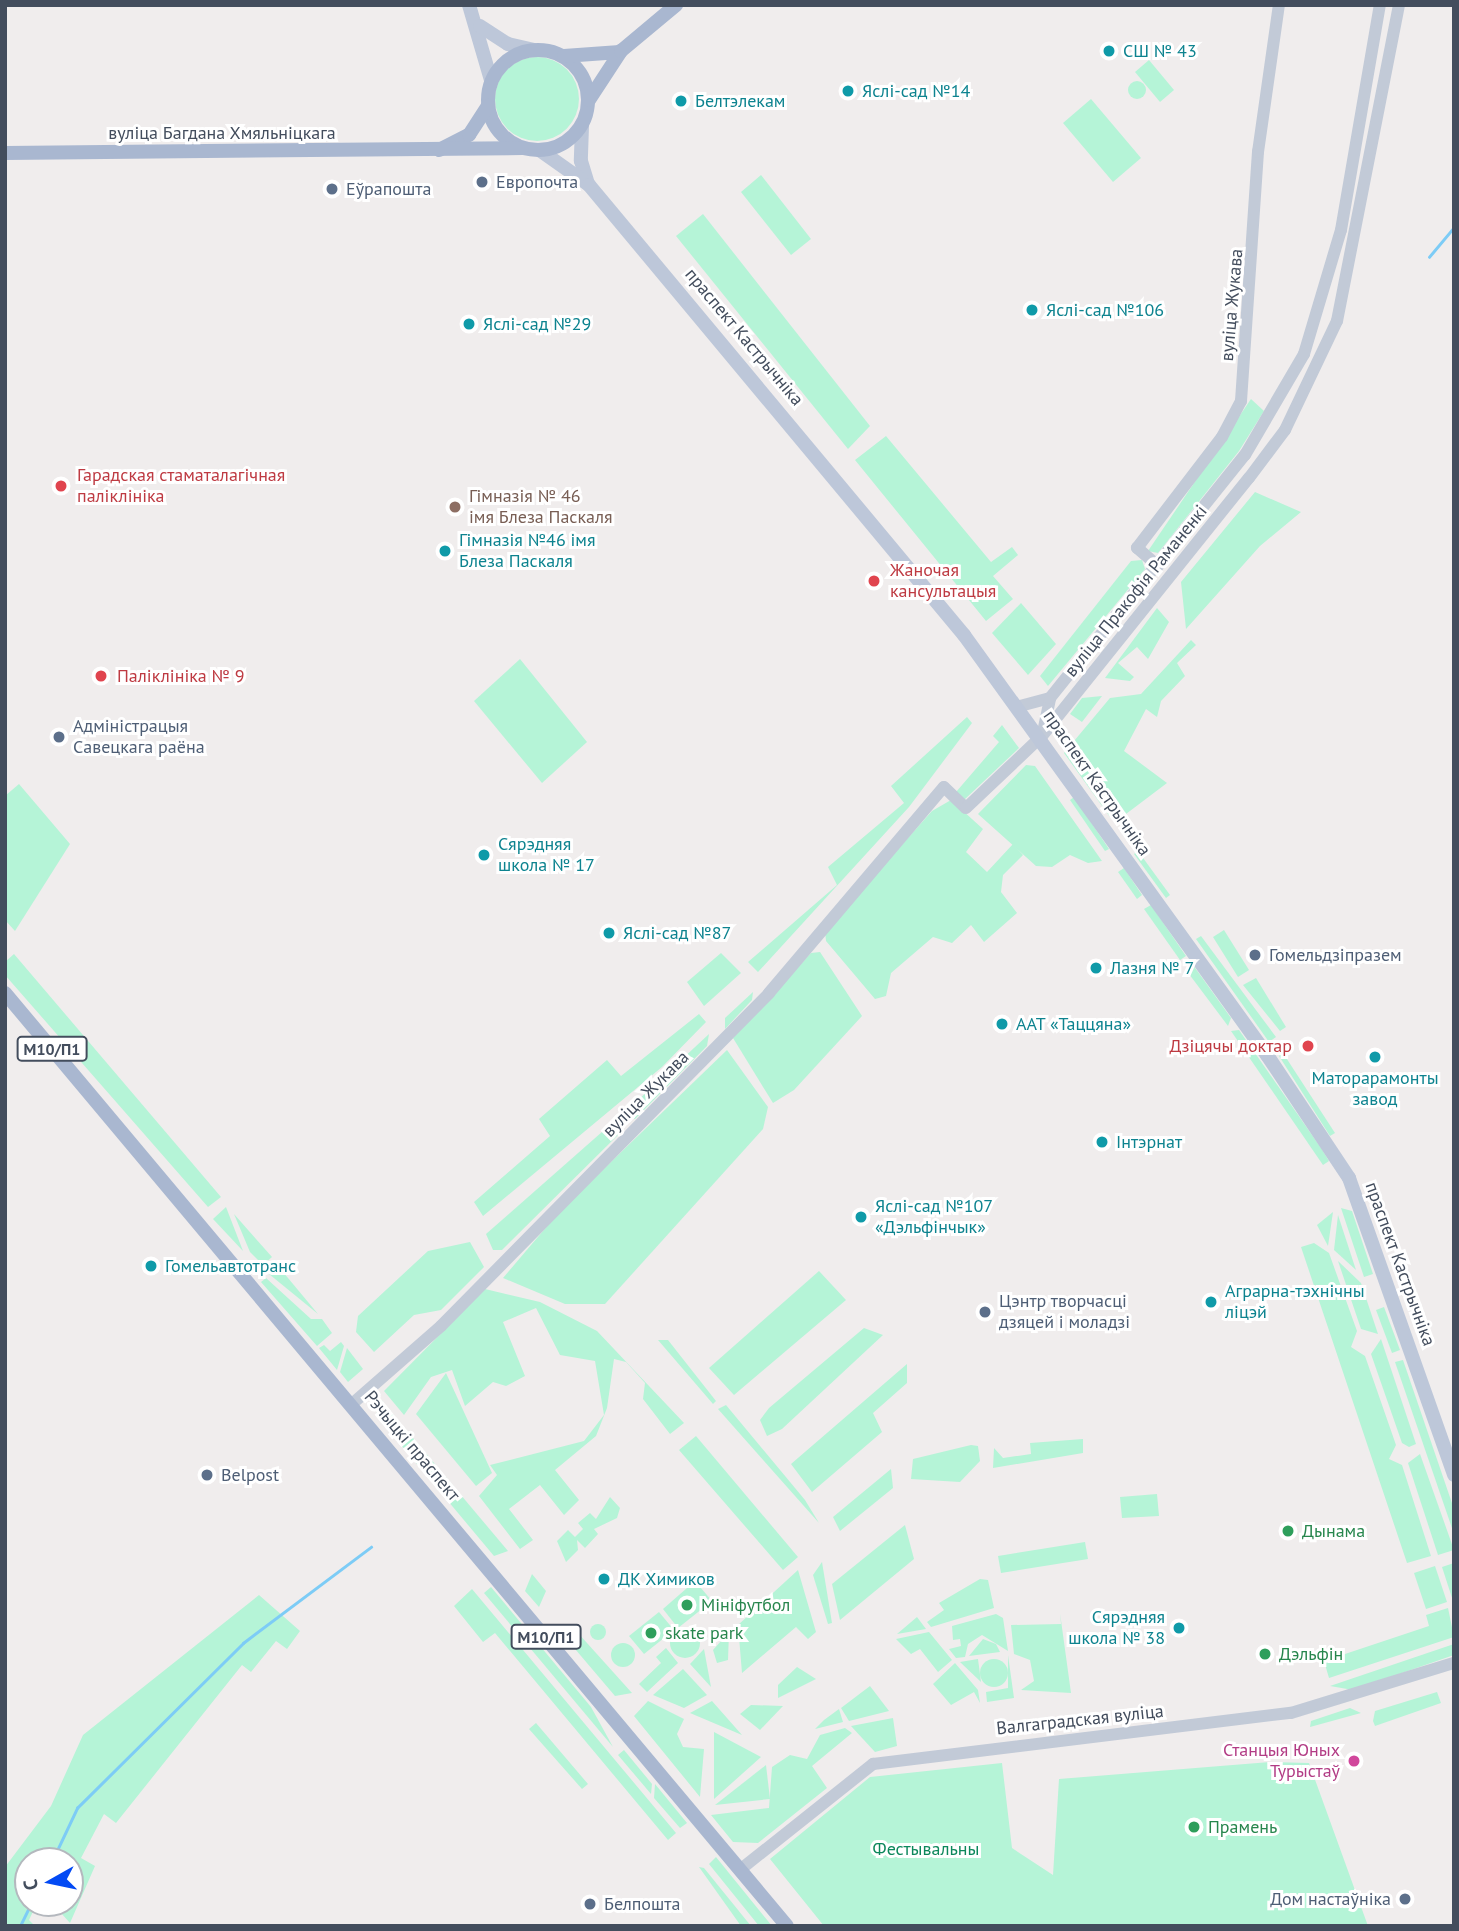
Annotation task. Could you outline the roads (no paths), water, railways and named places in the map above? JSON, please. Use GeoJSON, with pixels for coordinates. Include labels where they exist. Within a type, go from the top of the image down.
{"type":"FeatureCollection","features":[{"type":"Feature","properties":{"kind":"main road"},"geometry":{"type":"LineString","coordinates":[[469,5],[480,26],[491,80],[488,106],[499,132],[522,148],[541,151],[571,139],[582,126],[589,100],[621,51],[677,5]]}},
{"type":"Feature","properties":{"kind":"main road"},"geometry":{"type":"LineString","coordinates":[[480,26],[508,44],[562,55],[621,51]]}},
{"type":"Feature","properties":{"kind":"main road"},"geometry":{"type":"LineString","coordinates":[[491,80],[516,54],[534,50]]}},
{"type":"Feature","properties":{"kind":"main road"},"geometry":{"type":"LineString","coordinates":[[562,55],[576,66],[589,100]]}},
{"type":"Feature","properties":{"kind":"main road","name":"вуліца Багдана Хмяльніцкага"},"geometry":{"type":"LineString","coordinates":[[439,150],[469,135],[488,106]]}},
{"type":"Feature","properties":{"kind":"main road","name":"праспект Кастрычніка"},"geometry":{"type":"LineString","coordinates":[[582,126],[581,161],[589,185]]}},
{"type":"Feature","properties":{"kind":"main road","name":"вуліца Багдана Хмяльніцкага"},"geometry":{"type":"LineString","coordinates":[[5,153],[522,148]]}},
{"type":"Feature","properties":{"kind":"main road","name":"праспект Кастрычніка"},"geometry":{"type":"LineString","coordinates":[[541,151],[589,185],[1020,706],[1349,1178],[1454,1475]]}},
{"type":"Feature","properties":{"kind":"main road","name":"Рэчыцкі праспект"},"geometry":{"type":"LineString","coordinates":[[5,993],[787,1926]]}},
{"type":"Feature","properties":{"kind":"street","name":"вуліца Жукава"},"geometry":{"type":"LineString","coordinates":[[1158,565],[1137,548],[1222,437],[1241,401],[1258,152],[1279,5]]}},
{"type":"Feature","properties":{"kind":"street","name":"вуліца Пракофія Раманенкі"},"geometry":{"type":"LineString","coordinates":[[1042,736],[1050,698],[1187,530],[1270,419],[1325,294],[1380,5]]}},
{"type":"Feature","properties":{"kind":"street","name":"вуліца Пракофія Раманенкі"},"geometry":{"type":"LineString","coordinates":[[1042,736],[1285,430],[1330,343],[1350,281],[1399,5]]}},
{"type":"Feature","properties":{"kind":"street"},"geometry":{"type":"LineString","coordinates":[[1270,419],[1272,431],[1285,430]]}},
{"type":"Feature","properties":{"kind":"street"},"geometry":{"type":"LineString","coordinates":[[1187,530],[1196,531],[1199,541]]}},
{"type":"Feature","properties":{"kind":"street"},"geometry":{"type":"LineString","coordinates":[[1020,706],[1050,698]]}},
{"type":"Feature","properties":{"kind":"street","name":"вуліца Жукава"},"geometry":{"type":"LineString","coordinates":[[352,1404],[441,1326],[769,993],[944,787],[966,808],[1042,736]]}},
{"type":"Feature","properties":{"kind":"street","name":"Валгаградская вуліца"},"geometry":{"type":"LineString","coordinates":[[741,1869],[873,1764],[1292,1713],[1454,1663]]}},
{"type":"Feature","properties":{"kind":"waterway"},"geometry":{"type":"LineString","coordinates":[[1429,257],[1454,227]]}},
{"type":"Feature","properties":{"kind":"waterway"},"geometry":{"type":"LineString","coordinates":[[59,1847],[77,1808],[243,1643],[371,1547]]}},
{"type":"Feature","properties":{"kind":"waterway"},"geometry":{"type":"LineString","coordinates":[[20,1926],[24,1917]]}},
{"type":"Feature","properties":{"kind":"place","name":"СШ № 43"},"geometry":{"type":"Point","coordinates":[1109,51]}},
{"type":"Feature","properties":{"kind":"place","name":"Яслі-сад №14"},"geometry":{"type":"Point","coordinates":[848,91]}},
{"type":"Feature","properties":{"kind":"place","name":"Белтэлекам"},"geometry":{"type":"Point","coordinates":[681,101]}},
{"type":"Feature","properties":{"kind":"place","name":"Европочта"},"geometry":{"type":"Point","coordinates":[482,182]}},
{"type":"Feature","properties":{"kind":"place","name":"Еўрапошта"},"geometry":{"type":"Point","coordinates":[332,189]}},
{"type":"Feature","properties":{"kind":"place","name":"Яслі-сад №106"},"geometry":{"type":"Point","coordinates":[1032,310]}},
{"type":"Feature","properties":{"kind":"place","name":"Яслі-сад №29"},"geometry":{"type":"Point","coordinates":[469,324]}},
{"type":"Feature","properties":{"kind":"place","name":"Гарадская стаматалагічная паліклініка"},"geometry":{"type":"Point","coordinates":[61,486]}},
{"type":"Feature","properties":{"kind":"place","name":"Гімназія № 46 імя Блеза Паскаля"},"geometry":{"type":"Point","coordinates":[455,507]}},
{"type":"Feature","properties":{"kind":"place","name":"Гімназія №46 імя Блеза Паскаля"},"geometry":{"type":"Point","coordinates":[445,551]}},
{"type":"Feature","properties":{"kind":"place","name":"Жаночая кансультацыя"},"geometry":{"type":"Point","coordinates":[874,581]}},
{"type":"Feature","properties":{"kind":"place","name":"Паліклініка № 9"},"geometry":{"type":"Point","coordinates":[101,676]}},
{"type":"Feature","properties":{"kind":"place","name":"Адміністрацыя Савецкага раёна"},"geometry":{"type":"Point","coordinates":[59,737]}},
{"type":"Feature","properties":{"kind":"place","name":"Сярэдняя школа № 17"},"geometry":{"type":"Point","coordinates":[484,855]}},
{"type":"Feature","properties":{"kind":"place","name":"Яслі-сад №87"},"geometry":{"type":"Point","coordinates":[609,933]}},
{"type":"Feature","properties":{"kind":"place","name":"Гомельдзіпразем"},"geometry":{"type":"Point","coordinates":[1255,955]}},
{"type":"Feature","properties":{"kind":"place","name":"Лазня № 7"},"geometry":{"type":"Point","coordinates":[1096,968]}},
{"type":"Feature","properties":{"kind":"place","name":"ААТ «Таццяна»"},"geometry":{"type":"Point","coordinates":[1002,1024]}},
{"type":"Feature","properties":{"kind":"place","name":"Дзіцячы доктар"},"geometry":{"type":"Point","coordinates":[1308,1046]}},
{"type":"Feature","properties":{"kind":"place","name":"Маторарамонты завод"},"geometry":{"type":"Point","coordinates":[1375,1057]}},
{"type":"Feature","properties":{"kind":"place","name":"Інтэрнат"},"geometry":{"type":"Point","coordinates":[1102,1142]}},
{"type":"Feature","properties":{"kind":"place","name":"Яслі-сад №107 «Дэльфінчык»"},"geometry":{"type":"Point","coordinates":[861,1217]}},
{"type":"Feature","properties":{"kind":"place","name":"Гомельавтотранс"},"geometry":{"type":"Point","coordinates":[151,1266]}},
{"type":"Feature","properties":{"kind":"place","name":"Аграрна-тэхнічны ліцэй"},"geometry":{"type":"Point","coordinates":[1211,1302]}},
{"type":"Feature","properties":{"kind":"place","name":"Цэнтр творчасці дзяцей і моладзі"},"geometry":{"type":"Point","coordinates":[985,1312]}},
{"type":"Feature","properties":{"kind":"place","name":"Belpost"},"geometry":{"type":"Point","coordinates":[207,1475]}},
{"type":"Feature","properties":{"kind":"place","name":"Дынама"},"geometry":{"type":"Point","coordinates":[1288,1531]}},
{"type":"Feature","properties":{"kind":"place","name":"ДК Химиков"},"geometry":{"type":"Point","coordinates":[604,1579]}},
{"type":"Feature","properties":{"kind":"place","name":"Мініфутбол"},"geometry":{"type":"Point","coordinates":[687,1605]}},
{"type":"Feature","properties":{"kind":"place","name":"Сярэдняя школа № 38"},"geometry":{"type":"Point","coordinates":[1179,1628]}},
{"type":"Feature","properties":{"kind":"place","name":"skate park"},"geometry":{"type":"Point","coordinates":[651,1633]}},
{"type":"Feature","properties":{"kind":"place","name":"Дэльфін"},"geometry":{"type":"Point","coordinates":[1265,1654]}},
{"type":"Feature","properties":{"kind":"place","name":"Станцыя Юных Турыстаў"},"geometry":{"type":"Point","coordinates":[1354,1761]}},
{"type":"Feature","properties":{"kind":"place","name":"Прамень"},"geometry":{"type":"Point","coordinates":[1194,1827]}},
{"type":"Feature","properties":{"kind":"place","name":"Дом настаўніка"},"geometry":{"type":"Point","coordinates":[1405,1899]}},
{"type":"Feature","properties":{"kind":"place","name":"Белпошта"},"geometry":{"type":"Point","coordinates":[590,1904]}},
{"type":"Feature","properties":{"kind":"park label","name":"Фестывальны"},"geometry":{"type":"Point","coordinates":[926,1849]}}]}
